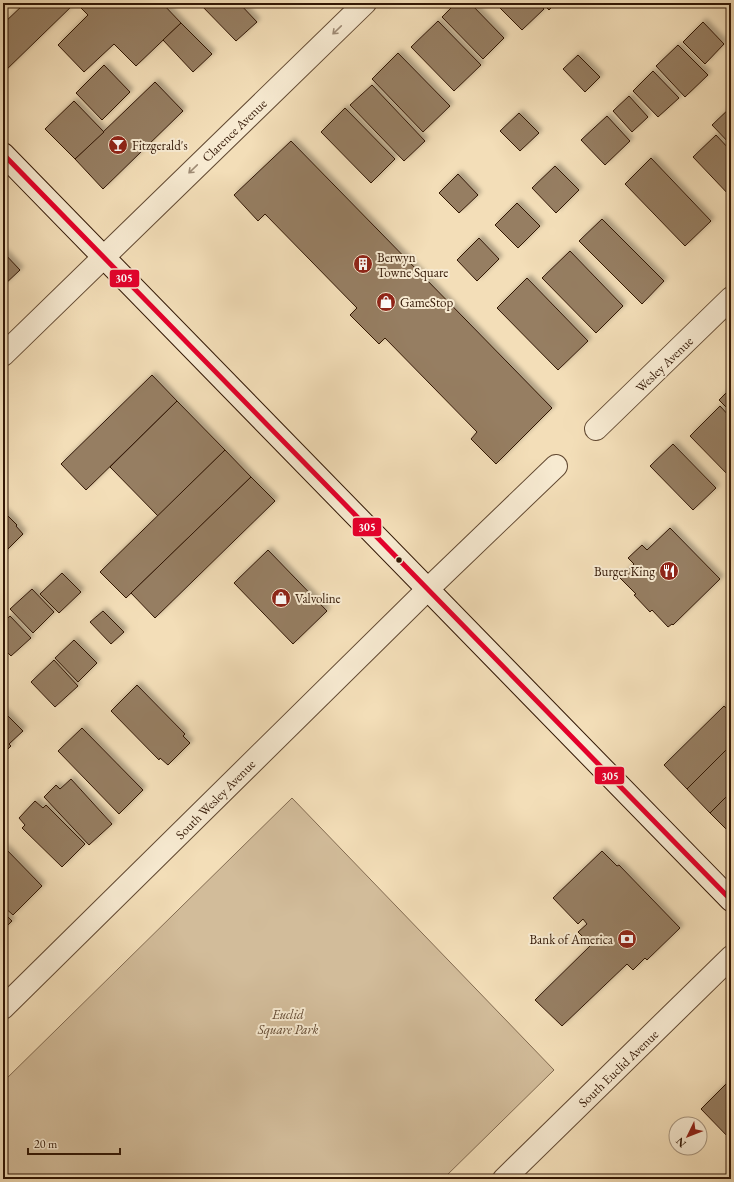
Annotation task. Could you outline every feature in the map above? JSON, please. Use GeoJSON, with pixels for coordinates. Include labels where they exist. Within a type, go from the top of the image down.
{"type":"FeatureCollection","features":[{"type":"Feature","properties":{"kind":"street","name":"Clarence Avenue"},"geometry":{"type":"LineString","coordinates":[[3,355],[365,3]]}},
{"type":"Feature","properties":{"kind":"street"},"geometry":{"type":"LineString","coordinates":[[3,154],[731,900]]}},
{"type":"Feature","properties":{"kind":"street","name":"Wesley Avenue"},"geometry":{"type":"LineString","coordinates":[[596,429],[731,298]]}},
{"type":"Feature","properties":{"kind":"street"},"geometry":{"type":"LineString","coordinates":[[428,589],[556,466]]}},
{"type":"Feature","properties":{"kind":"street","name":"South Wesley Avenue"},"geometry":{"type":"LineString","coordinates":[[3,1008],[428,589]]}},
{"type":"Feature","properties":{"kind":"street","name":"South Euclid Avenue"},"geometry":{"type":"LineString","coordinates":[[504,1179],[731,956]]}},
{"type":"Feature","properties":{"kind":"green space","name":"Euclid Square Park"},"geometry":{"type":"Polygon","coordinates":[[[292,798],[554,1070],[443,1179],[3,1179],[3,1082],[292,798]]]}},
{"type":"Feature","properties":{"kind":"building"},"geometry":{"type":"Polygon","coordinates":[[[25,3],[75,3],[3,73],[3,24],[25,3]]]}},
{"type":"Feature","properties":{"kind":"building"},"geometry":{"type":"Polygon","coordinates":[[[76,3],[162,3],[181,23],[136,66],[114,44],[84,72],[58,45],[88,15],[76,3]]]}},
{"type":"Feature","properties":{"kind":"building"},"geometry":{"type":"Polygon","coordinates":[[[199,3],[239,3],[257,22],[236,41],[199,3]]]}},
{"type":"Feature","properties":{"kind":"building"},"geometry":{"type":"Polygon","coordinates":[[[456,3],[470,3],[504,38],[483,59],[442,17],[456,3]]]}},
{"type":"Feature","properties":{"kind":"building"},"geometry":{"type":"Polygon","coordinates":[[[495,3],[538,3],[544,9],[522,30],[495,3]]]}},
{"type":"Feature","properties":{"kind":"building"},"geometry":{"type":"Polygon","coordinates":[[[542,3],[556,3],[549,10],[542,3]]]}},
{"type":"Feature","properties":{"kind":"building"},"geometry":{"type":"Polygon","coordinates":[[[438,21],[481,65],[454,91],[411,47],[438,21]]]}},
{"type":"Feature","properties":{"kind":"building"},"geometry":{"type":"Polygon","coordinates":[[[703,22],[724,44],[705,64],[683,42],[703,22]]]}},
{"type":"Feature","properties":{"kind":"building"},"geometry":{"type":"Polygon","coordinates":[[[181,23],[212,54],[193,72],[163,40],[181,23]]]}},
{"type":"Feature","properties":{"kind":"building"},"geometry":{"type":"Polygon","coordinates":[[[678,45],[708,75],[685,97],[656,66],[678,45]]]}},
{"type":"Feature","properties":{"kind":"building"},"geometry":{"type":"Polygon","coordinates":[[[398,53],[450,106],[423,132],[372,79],[398,53]]]}},
{"type":"Feature","properties":{"kind":"building"},"geometry":{"type":"Polygon","coordinates":[[[578,55],[600,77],[585,92],[563,69],[578,55]]]}},
{"type":"Feature","properties":{"kind":"building"},"geometry":{"type":"Polygon","coordinates":[[[104,65],[130,92],[102,120],[76,93],[104,65]]]}},
{"type":"Feature","properties":{"kind":"building"},"geometry":{"type":"Polygon","coordinates":[[[653,71],[679,98],[658,117],[633,91],[653,71]]]}},
{"type":"Feature","properties":{"kind":"building","name":"Fitzgerald's"},"geometry":{"type":"Polygon","coordinates":[[[155,82],[183,111],[103,189],[75,159],[155,82]]]}},
{"type":"Feature","properties":{"kind":"building"},"geometry":{"type":"Polygon","coordinates":[[[372,85],[425,141],[404,161],[350,105],[372,85]]]}},
{"type":"Feature","properties":{"kind":"building"},"geometry":{"type":"Polygon","coordinates":[[[629,96],[648,117],[632,132],[613,111],[629,96]]]}},
{"type":"Feature","properties":{"kind":"building"},"geometry":{"type":"Polygon","coordinates":[[[74,101],[104,132],[75,159],[45,129],[74,101]]]}},
{"type":"Feature","properties":{"kind":"building"},"geometry":{"type":"Polygon","coordinates":[[[731,107],[731,145],[712,125],[731,107]]]}},
{"type":"Feature","properties":{"kind":"building"},"geometry":{"type":"Polygon","coordinates":[[[345,108],[395,159],[371,183],[321,132],[345,108]]]}},
{"type":"Feature","properties":{"kind":"building"},"geometry":{"type":"Polygon","coordinates":[[[519,113],[539,133],[520,151],[500,131],[519,113]]]}},
{"type":"Feature","properties":{"kind":"building"},"geometry":{"type":"Polygon","coordinates":[[[607,116],[630,141],[605,165],[581,140],[607,116]]]}},
{"type":"Feature","properties":{"kind":"building"},"geometry":{"type":"Polygon","coordinates":[[[716,135],[731,151],[731,197],[693,157],[716,135]]]}},
{"type":"Feature","properties":{"kind":"building","name":"Berwyn Towne Square"},"geometry":{"type":"Polygon","coordinates":[[[291,141],[552,408],[496,464],[471,439],[477,432],[385,338],[379,344],[350,315],[357,308],[265,214],[258,221],[234,195],[291,141]]]}},
{"type":"Feature","properties":{"kind":"building"},"geometry":{"type":"Polygon","coordinates":[[[651,158],[711,221],[685,246],[625,184],[651,158]]]}},
{"type":"Feature","properties":{"kind":"building"},"geometry":{"type":"Polygon","coordinates":[[[555,166],[579,190],[556,213],[532,188],[555,166]]]}},
{"type":"Feature","properties":{"kind":"building"},"geometry":{"type":"Polygon","coordinates":[[[458,174],[478,195],[459,213],[439,193],[458,174]]]}},
{"type":"Feature","properties":{"kind":"building"},"geometry":{"type":"Polygon","coordinates":[[[517,203],[540,226],[518,248],[495,225],[517,203]]]}},
{"type":"Feature","properties":{"kind":"building"},"geometry":{"type":"Polygon","coordinates":[[[602,219],[664,281],[642,304],[579,241],[602,219]]]}},
{"type":"Feature","properties":{"kind":"building"},"geometry":{"type":"Polygon","coordinates":[[[479,238],[499,259],[477,281],[457,260],[479,238]]]}},
{"type":"Feature","properties":{"kind":"building"},"geometry":{"type":"Polygon","coordinates":[[[570,251],[623,306],[596,333],[542,278],[570,251]]]}},
{"type":"Feature","properties":{"kind":"building"},"geometry":{"type":"Polygon","coordinates":[[[3,252],[20,270],[3,286],[3,252]]]}},
{"type":"Feature","properties":{"kind":"building"},"geometry":{"type":"Polygon","coordinates":[[[527,278],[588,341],[558,370],[497,308],[527,278]]]}},
{"type":"Feature","properties":{"kind":"building"},"geometry":{"type":"Polygon","coordinates":[[[152,375],[177,401],[86,490],[61,464],[152,375]]]}},
{"type":"Feature","properties":{"kind":"building"},"geometry":{"type":"Polygon","coordinates":[[[731,388],[731,412],[719,400],[731,388]]]}},
{"type":"Feature","properties":{"kind":"building"},"geometry":{"type":"Polygon","coordinates":[[[177,401],[225,450],[158,516],[110,467],[177,401]]]}},
{"type":"Feature","properties":{"kind":"building"},"geometry":{"type":"Polygon","coordinates":[[[720,406],[731,418],[731,478],[690,436],[720,406]]]}},
{"type":"Feature","properties":{"kind":"building"},"geometry":{"type":"Polygon","coordinates":[[[673,444],[716,488],[693,510],[650,466],[673,444]]]}},
{"type":"Feature","properties":{"kind":"building"},"geometry":{"type":"Polygon","coordinates":[[[225,450],[251,477],[126,598],[100,572],[225,450]]]}},
{"type":"Feature","properties":{"kind":"building"},"geometry":{"type":"Polygon","coordinates":[[[251,477],[275,501],[155,618],[131,593],[251,477]]]}},
{"type":"Feature","properties":{"kind":"building"},"geometry":{"type":"Polygon","coordinates":[[[3,511],[17,525],[16,526],[23,534],[3,554],[3,511]]]}},
{"type":"Feature","properties":{"kind":"building","name":"Burger King"},"geometry":{"type":"Polygon","coordinates":[[[670,528],[720,579],[673,625],[672,624],[668,627],[652,610],[650,612],[634,595],[636,594],[620,578],[634,564],[628,558],[642,545],[647,550],[670,528]]]}},
{"type":"Feature","properties":{"kind":"building","name":"Valvoline"},"geometry":{"type":"Polygon","coordinates":[[[268,550],[327,611],[293,644],[234,583],[268,550]]]}},
{"type":"Feature","properties":{"kind":"building"},"geometry":{"type":"Polygon","coordinates":[[[62,573],[81,592],[59,613],[40,594],[62,573]]]}},
{"type":"Feature","properties":{"kind":"building"},"geometry":{"type":"Polygon","coordinates":[[[32,589],[54,612],[33,633],[10,609],[32,589]]]}},
{"type":"Feature","properties":{"kind":"building"},"geometry":{"type":"Polygon","coordinates":[[[103,611],[124,632],[111,644],[90,622],[103,611]]]}},
{"type":"Feature","properties":{"kind":"building"},"geometry":{"type":"Polygon","coordinates":[[[10,616],[31,638],[11,656],[3,648],[3,623],[10,616]]]}},
{"type":"Feature","properties":{"kind":"building"},"geometry":{"type":"Polygon","coordinates":[[[74,640],[97,663],[78,682],[55,658],[74,640]]]}},
{"type":"Feature","properties":{"kind":"building"},"geometry":{"type":"Polygon","coordinates":[[[54,660],[78,686],[55,707],[31,682],[54,660]]]}},
{"type":"Feature","properties":{"kind":"building"},"geometry":{"type":"Polygon","coordinates":[[[137,685],[185,734],[183,736],[190,743],[168,765],[160,758],[159,760],[111,711],[137,685]]]}},
{"type":"Feature","properties":{"kind":"building"},"geometry":{"type":"Polygon","coordinates":[[[724,706],[731,713],[731,745],[687,789],[664,765],[724,706]]]}},
{"type":"Feature","properties":{"kind":"building"},"geometry":{"type":"Polygon","coordinates":[[[3,711],[23,731],[9,744],[11,746],[7,750],[3,746],[3,711]]]}},
{"type":"Feature","properties":{"kind":"building"},"geometry":{"type":"Polygon","coordinates":[[[82,728],[143,790],[119,814],[58,751],[82,728]]]}},
{"type":"Feature","properties":{"kind":"building"},"geometry":{"type":"Polygon","coordinates":[[[731,745],[731,792],[710,813],[687,789],[731,745]]]}},
{"type":"Feature","properties":{"kind":"building"},"geometry":{"type":"Polygon","coordinates":[[[71,779],[112,824],[89,845],[44,797],[56,785],[60,789],[71,779]]]}},
{"type":"Feature","properties":{"kind":"building"},"geometry":{"type":"Polygon","coordinates":[[[731,792],[731,834],[710,813],[731,792]]]}},
{"type":"Feature","properties":{"kind":"building"},"geometry":{"type":"Polygon","coordinates":[[[35,801],[43,808],[46,805],[85,844],[62,867],[22,828],[25,825],[19,818],[35,801]]]}},
{"type":"Feature","properties":{"kind":"building"},"geometry":{"type":"Polygon","coordinates":[[[4,847],[42,886],[13,915],[3,906],[4,847]]]}},
{"type":"Feature","properties":{"kind":"building","name":"Bank of America"},"geometry":{"type":"Polygon","coordinates":[[[602,851],[617,866],[619,865],[680,928],[647,960],[645,958],[633,970],[627,964],[562,1026],[535,1000],[591,945],[578,932],[587,924],[583,919],[578,924],[553,898],[602,851]]]}},
{"type":"Feature","properties":{"kind":"building"},"geometry":{"type":"Polygon","coordinates":[[[3,912],[12,921],[3,930],[3,912]]]}},
{"type":"Feature","properties":{"kind":"building"},"geometry":{"type":"Polygon","coordinates":[[[731,1079],[731,1140],[708,1116],[701,1109],[731,1079]]]}},
{"type":"Feature","properties":{"kind":"transit line","name":"305"},"geometry":{"type":"LineString","coordinates":[[3,154],[731,900]]}},
{"type":"Feature","properties":{"kind":"place","name":"Fitzgerald's"},"geometry":{"type":"Point","coordinates":[118,145]}},
{"type":"Feature","properties":{"kind":"place","name":"Berwyn Towne Square"},"geometry":{"type":"Point","coordinates":[363,264]}},
{"type":"Feature","properties":{"kind":"place","name":"GameStop"},"geometry":{"type":"Point","coordinates":[386,302]}},
{"type":"Feature","properties":{"kind":"place","name":"Burger King"},"geometry":{"type":"Point","coordinates":[669,571]}},
{"type":"Feature","properties":{"kind":"place","name":"Valvoline"},"geometry":{"type":"Point","coordinates":[281,598]}},
{"type":"Feature","properties":{"kind":"place","name":"Bank of America"},"geometry":{"type":"Point","coordinates":[627,939]}}]}
